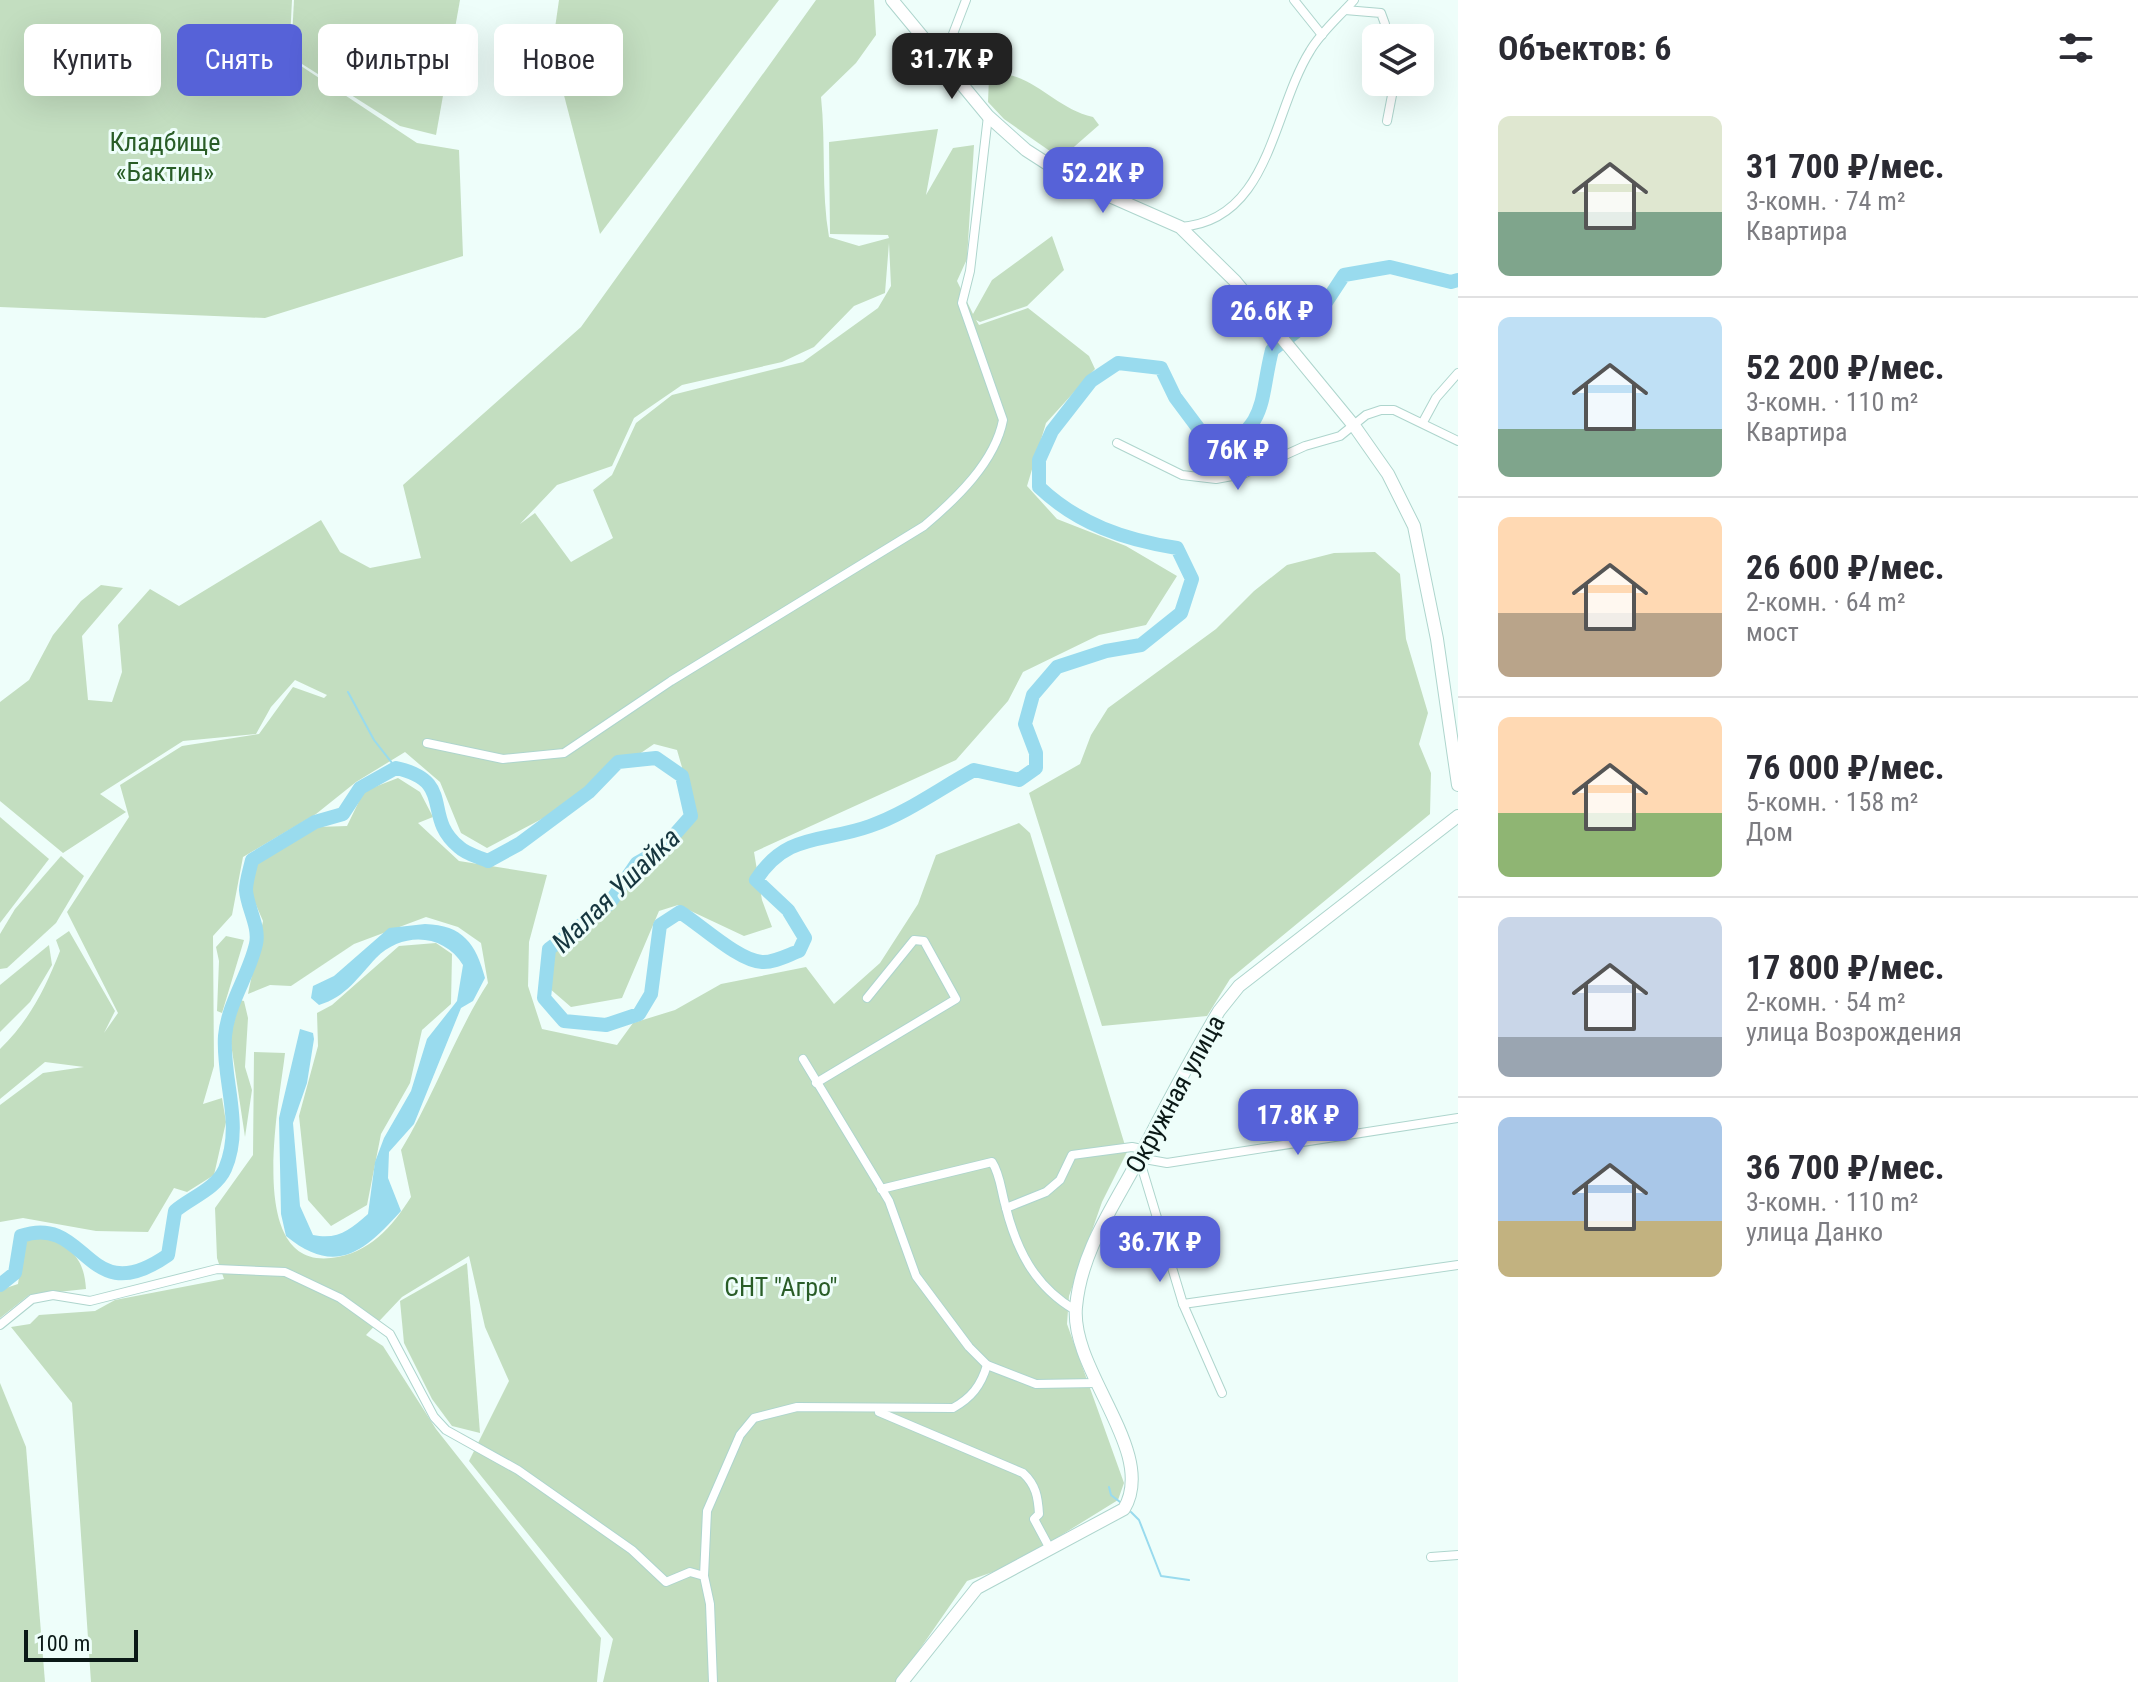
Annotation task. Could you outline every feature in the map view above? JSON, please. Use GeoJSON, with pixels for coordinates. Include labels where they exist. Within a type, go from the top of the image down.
{"type":"FeatureCollection","features":[{"type":"Feature","properties":{"kind":"street"},"geometry":{"type":"LineString","coordinates":[[892,0],[988,116],[1026,150],[1071,179],[1180,227],[1235,281],[1355,427],[1388,474],[1408,511],[1421,554],[1458,785]]}},
{"type":"Feature","properties":{"kind":"street"},"geometry":{"type":"LineString","coordinates":[[943,60],[966,0]]}},
{"type":"Feature","properties":{"kind":"street"},"geometry":{"type":"LineString","coordinates":[[1294,0],[1322,35]]}},
{"type":"Feature","properties":{"kind":"street"},"geometry":{"type":"LineString","coordinates":[[1180,227],[1203,224],[1227,212],[1255,180],[1300,70],[1322,35],[1354,0]]}},
{"type":"Feature","properties":{"kind":"street"},"geometry":{"type":"LineString","coordinates":[[1345,10],[1381,13],[1385,24]]}},
{"type":"Feature","properties":{"kind":"street"},"geometry":{"type":"LineString","coordinates":[[1387,121],[1392,96]]}},
{"type":"Feature","properties":{"kind":"street"},"geometry":{"type":"LineString","coordinates":[[427,743],[503,759],[564,753],[671,681],[924,526],[959,496],[1000,435],[1003,420],[962,303],[970,271],[988,116]]}},
{"type":"Feature","properties":{"kind":"street"},"geometry":{"type":"LineString","coordinates":[[1423,422],[1436,398],[1458,373]]}},
{"type":"Feature","properties":{"kind":"street"},"geometry":{"type":"LineString","coordinates":[[1117,443],[1182,475],[1216,479],[1243,474],[1305,446],[1340,436],[1355,427],[1366,415],[1387,409],[1423,422],[1458,441]]}},
{"type":"Feature","properties":{"kind":"street","name":"Окружная улица"},"geometry":{"type":"LineString","coordinates":[[902,1682],[977,1588],[1124,1509],[1132,1495],[1126,1449],[1096,1383],[1081,1340],[1075,1310],[1089,1249],[1196,1050],[1239,986],[1458,816]]}},
{"type":"Feature","properties":{"kind":"street"},"geometry":{"type":"LineString","coordinates":[[816,1083],[956,999],[924,941],[920,939],[914,940],[867,998]]}},
{"type":"Feature","properties":{"kind":"street"},"geometry":{"type":"LineString","coordinates":[[803,1059],[898,1221],[916,1276],[929,1297],[987,1365],[1036,1384],[1096,1383]]}},
{"type":"Feature","properties":{"kind":"street"},"geometry":{"type":"LineString","coordinates":[[1006,1208],[1046,1192],[1060,1180],[1072,1155],[1132,1147],[1140,1154],[1167,1163],[1458,1118]]}},
{"type":"Feature","properties":{"kind":"street"},"geometry":{"type":"LineString","coordinates":[[1140,1154],[1183,1304],[1222,1393]]}},
{"type":"Feature","properties":{"kind":"street"},"geometry":{"type":"LineString","coordinates":[[881,1189],[987,1161],[996,1168],[1006,1208],[1032,1273],[1052,1297],[1075,1310]]}},
{"type":"Feature","properties":{"kind":"street"},"geometry":{"type":"LineString","coordinates":[[1183,1304],[1458,1265]]}},
{"type":"Feature","properties":{"kind":"street"},"geometry":{"type":"LineString","coordinates":[[0,1325],[32,1299],[53,1295],[90,1301],[217,1269],[285,1272],[340,1298],[390,1334],[392,1344],[434,1417],[446,1430],[518,1470],[632,1550],[666,1582],[690,1572],[704,1576]]}},
{"type":"Feature","properties":{"kind":"street"},"geometry":{"type":"LineString","coordinates":[[713,1682],[710,1604],[704,1576],[707,1511],[745,1427],[754,1418],[797,1407],[953,1408],[969,1399],[983,1379],[987,1365]]}},
{"type":"Feature","properties":{"kind":"street"},"geometry":{"type":"LineString","coordinates":[[871,1409],[1023,1473],[1033,1482],[1038,1506],[1034,1519],[1049,1547]]}},
{"type":"Feature","properties":{"kind":"street"},"geometry":{"type":"LineString","coordinates":[[1431,1557],[1458,1555]]}},
{"type":"Feature","properties":{"kind":"green space","name":"Кладбище «Бактин»"},"geometry":{"type":"Polygon","coordinates":[[[0,0],[292,0],[291,24],[177,24],[177,96],[302,96],[302,67],[318,77],[318,96],[346,96],[417,143],[459,150],[463,256],[265,318],[0,307],[0,0]]]}},
{"type":"Feature","properties":{"kind":"green space"},"geometry":{"type":"Polygon","coordinates":[[[294,0],[460,0],[456,24],[318,24],[318,74],[302,64],[302,24],[293,24],[294,0]]]}},
{"type":"Feature","properties":{"kind":"green space"},"geometry":{"type":"Polygon","coordinates":[[[559,0],[779,0],[600,234],[564,96],[623,96],[623,24],[556,24],[559,0]]]}},
{"type":"Feature","properties":{"kind":"green space"},"geometry":{"type":"Polygon","coordinates":[[[816,0],[874,0],[876,35],[856,63],[821,97],[829,237],[859,246],[889,238],[888,235],[830,234],[829,142],[938,129],[926,195],[953,148],[974,145],[967,259],[957,281],[973,314],[992,280],[1052,236],[1064,270],[1027,306],[980,322],[976,320],[979,325],[1028,308],[1089,356],[1095,369],[1046,423],[1027,486],[1057,519],[1126,546],[1177,576],[1146,625],[1099,635],[1023,672],[1008,701],[956,760],[754,852],[762,900],[772,927],[744,936],[678,905],[659,911],[622,998],[571,1007],[549,988],[552,954],[585,925],[635,868],[697,819],[677,750],[654,744],[553,813],[487,848],[461,833],[440,782],[405,752],[356,782],[316,814],[243,857],[232,915],[213,936],[214,1066],[203,1104],[222,1098],[226,1122],[214,1175],[187,1192],[174,1188],[148,1232],[96,1231],[23,1218],[0,1222],[0,1105],[43,1073],[84,1067],[45,1062],[0,1099],[0,1049],[28,1016],[42,991],[60,951],[56,940],[69,931],[115,1011],[104,1033],[118,1013],[67,912],[129,817],[120,785],[182,746],[259,734],[293,687],[324,698],[327,695],[295,680],[271,707],[256,734],[183,741],[100,794],[126,812],[63,853],[0,801],[0,702],[29,680],[53,635],[81,601],[101,585],[123,588],[82,636],[88,700],[112,702],[122,672],[118,625],[150,589],[179,606],[321,520],[340,552],[370,568],[421,558],[403,485],[581,327],[816,0]],[[889,243],[885,293],[854,306],[814,347],[782,362],[682,385],[634,418],[612,466],[557,485],[520,524],[535,513],[571,562],[613,538],[593,490],[612,475],[636,423],[672,395],[803,362],[878,308],[891,286],[889,243]]]}},
{"type":"Feature","properties":{"kind":"green space"},"geometry":{"type":"Polygon","coordinates":[[[995,73],[1034,85],[1067,107],[1093,117],[1099,125],[1067,153],[1057,156],[1004,119],[988,102],[989,77],[995,73]]]}},
{"type":"Feature","properties":{"kind":"green space"},"geometry":{"type":"Polygon","coordinates":[[[353,96],[443,96],[436,135],[400,126],[353,96]]]}},
{"type":"Feature","properties":{"kind":"green space"},"geometry":{"type":"Polygon","coordinates":[[[1375,552],[1400,574],[1406,639],[1428,713],[1419,744],[1431,773],[1430,814],[1230,979],[1207,1016],[1102,1026],[1029,793],[1080,764],[1091,735],[1108,708],[1216,629],[1254,591],[1287,565],[1334,553],[1375,552]]]}},
{"type":"Feature","properties":{"kind":"green space","name":"СНТ \"Агро\""},"geometry":{"type":"Polygon","coordinates":[[[398,778],[420,792],[433,817],[418,823],[459,861],[547,875],[529,942],[528,986],[542,1029],[617,1045],[633,1023],[675,1010],[721,984],[806,967],[834,1004],[880,963],[918,904],[936,855],[1019,823],[1030,833],[1127,1152],[1102,1202],[1069,1296],[1067,1324],[1124,1483],[1118,1500],[1013,1565],[967,1581],[897,1682],[603,1682],[613,1639],[469,1461],[509,1381],[485,1327],[469,1256],[402,1297],[366,1335],[383,1346],[436,1429],[601,1638],[597,1682],[91,1682],[72,1403],[11,1327],[30,1324],[39,1315],[95,1311],[115,1300],[224,1279],[217,1258],[215,1208],[253,1155],[254,1052],[285,1053],[274,1142],[274,1177],[277,1210],[286,1237],[304,1254],[331,1258],[345,1255],[368,1245],[404,1208],[411,1197],[401,1150],[488,983],[481,943],[458,927],[426,917],[354,944],[291,986],[270,985],[248,994],[263,921],[250,891],[256,862],[317,827],[347,826],[364,791],[398,778]]]}},
{"type":"Feature","properties":{"kind":"green space"},"geometry":{"type":"Polygon","coordinates":[[[0,817],[49,859],[0,923],[0,817]]]}},
{"type":"Feature","properties":{"kind":"green space"},"geometry":{"type":"Polygon","coordinates":[[[61,856],[84,876],[56,923],[7,968],[0,969],[0,934],[15,909],[61,856]]]}},
{"type":"Feature","properties":{"kind":"green space"},"geometry":{"type":"Polygon","coordinates":[[[226,936],[244,940],[222,1013],[217,1011],[219,961],[216,947],[226,936]]]}},
{"type":"Feature","properties":{"kind":"green space"},"geometry":{"type":"Polygon","coordinates":[[[436,943],[452,954],[451,1004],[422,1030],[410,1083],[381,1134],[367,1205],[331,1226],[308,1200],[299,1116],[318,1046],[317,1013],[332,1005],[399,946],[436,943]]]}},
{"type":"Feature","properties":{"kind":"green space"},"geometry":{"type":"Polygon","coordinates":[[[49,945],[52,965],[30,1002],[0,1032],[0,985],[49,945]]]}},
{"type":"Feature","properties":{"kind":"green space"},"geometry":{"type":"Polygon","coordinates":[[[240,1000],[244,1001],[248,1018],[245,1067],[252,1090],[245,1137],[230,1037],[240,1000]]]}},
{"type":"Feature","properties":{"kind":"green space"},"geometry":{"type":"Polygon","coordinates":[[[46,1236],[70,1251],[80,1262],[86,1289],[29,1295],[0,1318],[0,1290],[18,1284],[25,1237],[46,1236]]]}},
{"type":"Feature","properties":{"kind":"green space"},"geometry":{"type":"Polygon","coordinates":[[[467,1263],[480,1433],[452,1426],[432,1399],[404,1343],[400,1301],[467,1263]]]}},
{"type":"Feature","properties":{"kind":"green space"},"geometry":{"type":"Polygon","coordinates":[[[0,1383],[26,1447],[45,1682],[0,1682],[0,1383]]]}},
{"type":"Feature","properties":{"kind":"water"},"geometry":{"type":"Polygon","coordinates":[[[425,924],[449,928],[466,939],[477,955],[485,978],[473,1001],[461,1008],[414,1124],[389,1152],[388,1178],[401,1211],[362,1247],[335,1257],[320,1255],[286,1236],[281,1214],[279,1118],[300,1029],[313,1033],[314,1039],[307,1083],[293,1123],[300,1206],[313,1235],[337,1235],[368,1214],[375,1162],[384,1138],[411,1091],[427,1039],[457,1001],[463,965],[445,947],[434,942],[410,940],[387,949],[337,997],[319,1005],[311,998],[313,986],[334,976],[389,928],[425,924]]]}},
{"type":"Feature","properties":{"kind":"waterway","name":"Малая Ушайка"},"geometry":{"type":"LineString","coordinates":[[0,1285],[15,1273],[21,1236],[43,1233],[61,1237],[103,1268],[120,1273],[141,1270],[168,1255],[175,1211],[221,1176],[233,1136],[225,1036],[230,1012],[253,956],[257,937],[246,890],[252,860],[315,822],[343,814],[360,788],[396,768],[415,774],[426,782],[433,791],[448,835],[462,849],[488,861],[519,844],[589,792],[618,762],[656,758],[682,776],[691,816],[662,849],[637,863],[609,904],[549,949],[544,998],[564,1021],[606,1025],[639,1014],[651,994],[660,925],[680,912],[753,960],[771,961],[799,951],[805,938],[788,910],[756,880],[780,854],[807,841],[884,821],[974,770],[1019,780],[1036,768],[1036,753],[1025,724],[1033,695],[1057,667],[1106,651],[1141,645],[1181,613],[1192,579],[1177,548],[1103,528],[1070,511],[1039,487],[1039,460],[1052,431],[1091,381],[1118,363],[1161,368],[1175,397],[1216,452],[1233,442],[1254,421],[1263,398],[1272,350],[1317,316],[1344,275],[1390,267],[1451,282],[1458,280]]}},
{"type":"Feature","properties":{"kind":"waterway"},"geometry":{"type":"LineString","coordinates":[[348,692],[374,740],[396,768]]}},
{"type":"Feature","properties":{"kind":"waterway"},"geometry":{"type":"LineString","coordinates":[[1109,1487],[1111,1495],[1120,1502]]}},
{"type":"Feature","properties":{"kind":"waterway"},"geometry":{"type":"LineString","coordinates":[[1131,1512],[1139,1520],[1161,1576],[1189,1580]]}}]}
